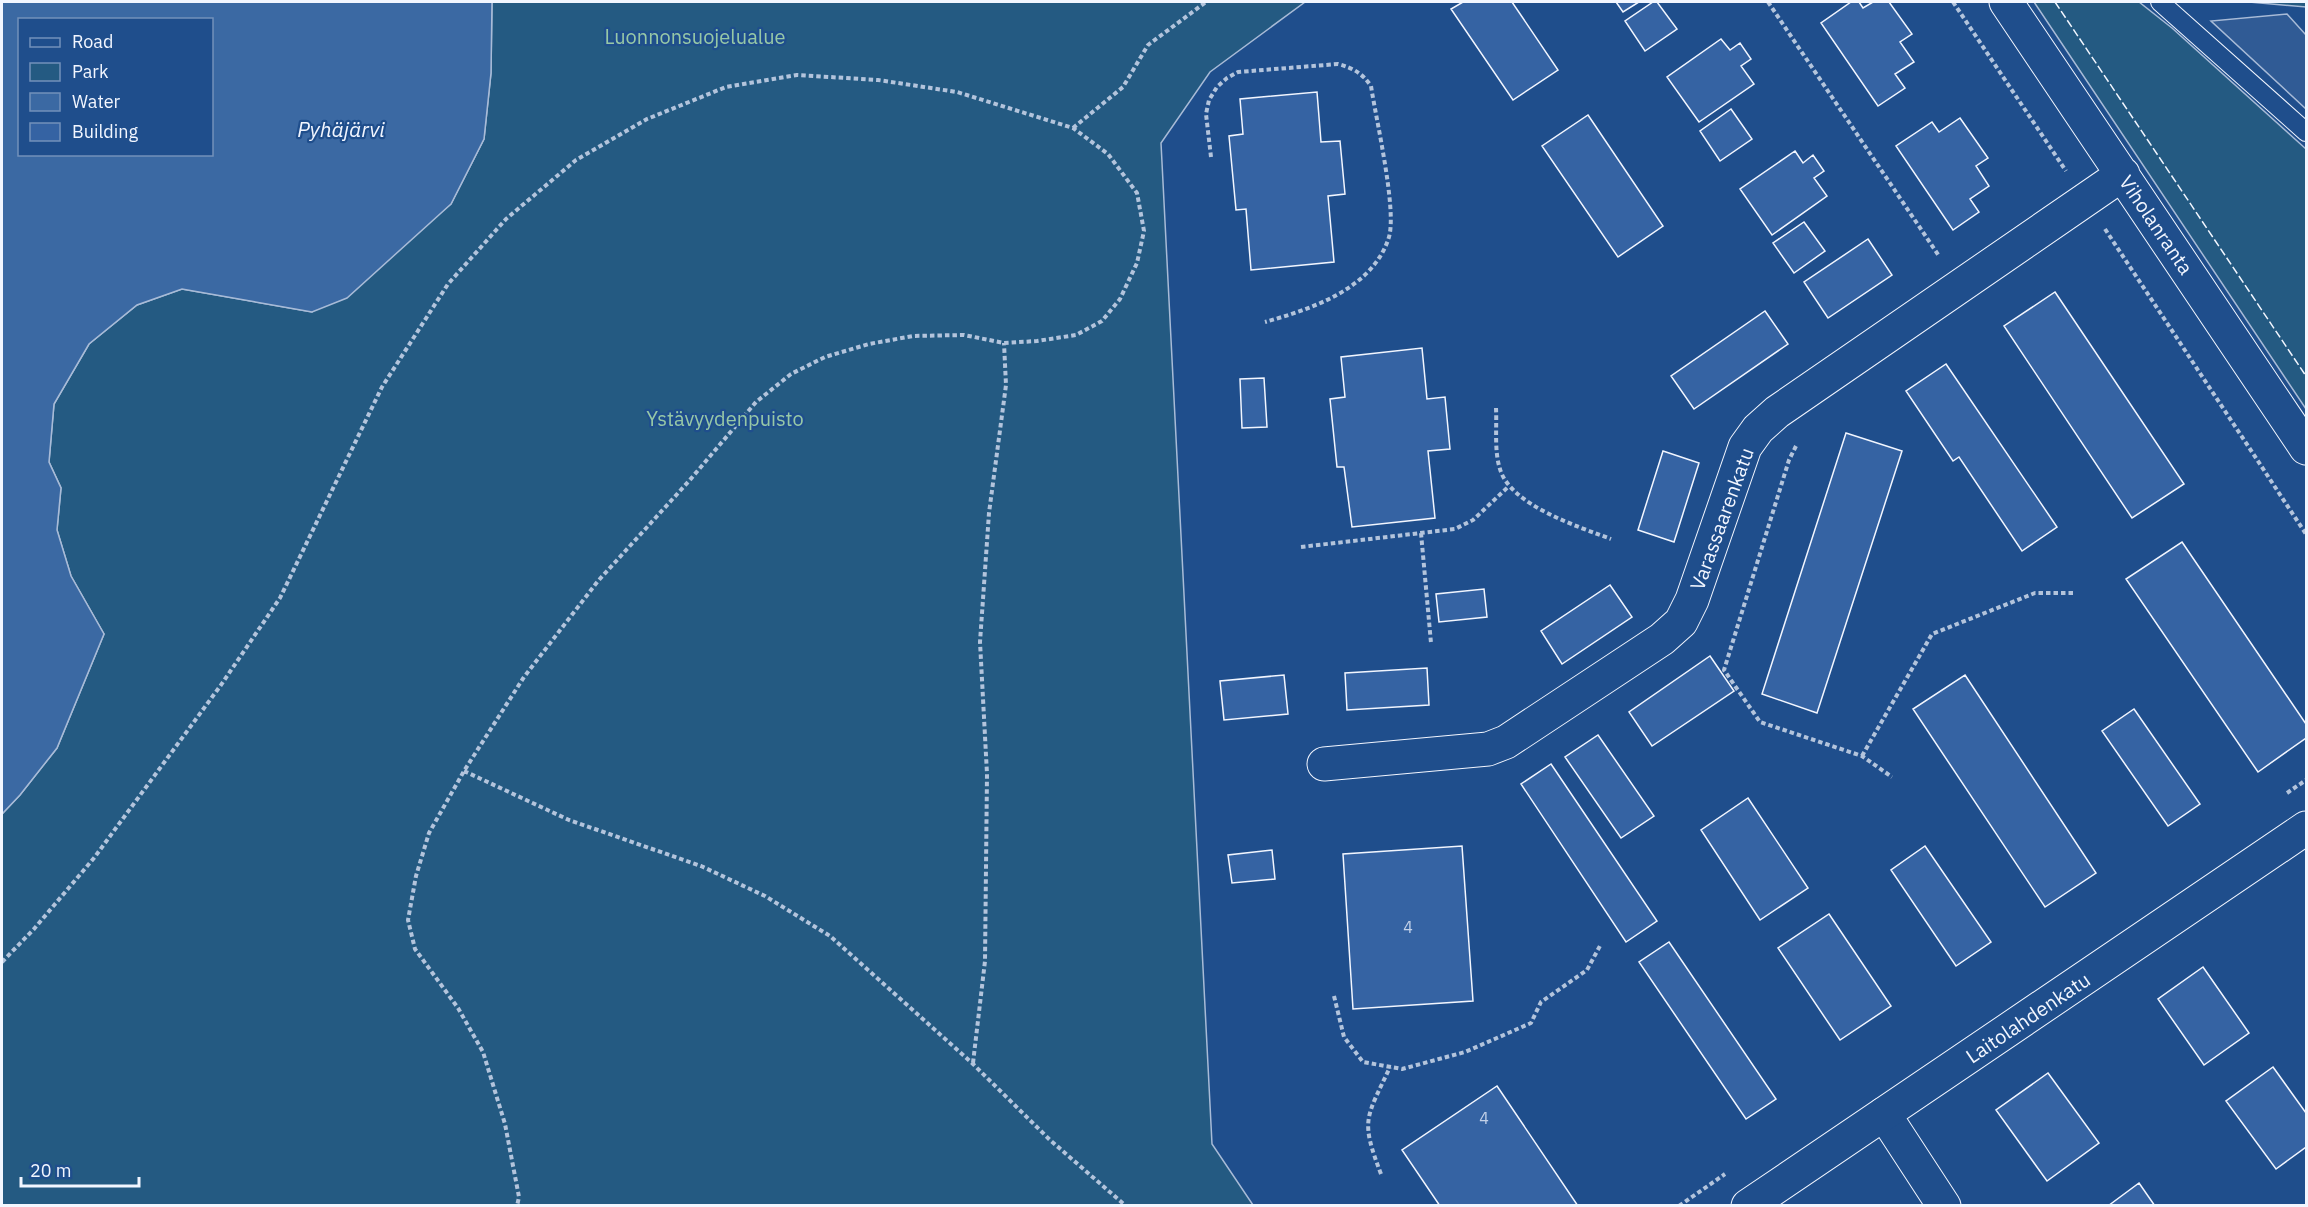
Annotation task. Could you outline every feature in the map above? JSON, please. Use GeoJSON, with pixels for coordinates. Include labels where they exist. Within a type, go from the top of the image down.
{"type":"FeatureCollection","features":[{"type":"Feature","properties":{"kind":"street","name":"Viholanranta"},"geometry":{"type":"LineString","coordinates":[[2006,2],[2307,448]]}},
{"type":"Feature","properties":{"kind":"street","name":"Varassaarenkatu"},"geometry":{"type":"LineString","coordinates":[[1324,764],[1488,749],[1506,742],[1662,639],[1681,622],[1692,600],[1745,447],[1758,429],[1777,412],[2123,174]]}},
{"type":"Feature","properties":{"kind":"street","name":"Laitolahdenkatu"},"geometry":{"type":"LineString","coordinates":[[1748,1206],[2307,828]]}},
{"type":"Feature","properties":{"kind":"street"},"geometry":{"type":"LineString","coordinates":[[1884,1114],[1944,1206]]}},
{"type":"Feature","properties":{"kind":"lane"},"geometry":{"type":"LineString","coordinates":[[2160,2],[2307,132]]}},
{"type":"Feature","properties":{"kind":"path"},"geometry":{"type":"LineString","coordinates":[[1073,128],[1124,87],[1148,45],[1206,2]]}},
{"type":"Feature","properties":{"kind":"path"},"geometry":{"type":"LineString","coordinates":[[1768,2],[1959,287]]}},
{"type":"Feature","properties":{"kind":"path"},"geometry":{"type":"LineString","coordinates":[[1953,2],[2307,534]]}},
{"type":"Feature","properties":{"kind":"path"},"geometry":{"type":"LineString","coordinates":[[1211,158],[1206,114],[1209,100],[1217,87],[1238,72],[1338,64],[1352,68],[1364,76],[1371,86],[1390,204],[1389,236],[1374,265],[1342,292],[1308,310],[1264,322]]}},
{"type":"Feature","properties":{"kind":"path"},"geometry":{"type":"LineString","coordinates":[[2,962],[34,929],[93,858],[221,685],[280,598],[382,387],[448,284],[507,219],[576,159],[647,119],[726,87],[797,75],[878,80],[957,92],[1073,128],[1108,154],[1137,193],[1144,231],[1137,263],[1120,299],[1102,321],[1076,335],[1004,344],[954,336],[913,336],[869,344],[816,361],[791,374],[756,402],[689,481],[598,581],[524,677],[464,771],[429,832],[416,876],[408,920],[415,949],[458,1008],[483,1052],[505,1124],[519,1197],[517,1206]]}},
{"type":"Feature","properties":{"kind":"path"},"geometry":{"type":"LineString","coordinates":[[973,1064],[985,961],[987,774],[980,642],[989,513],[1006,385],[1004,344]]}},
{"type":"Feature","properties":{"kind":"path"},"geometry":{"type":"LineString","coordinates":[[1497,408],[1500,469],[1509,486],[1557,518],[1611,539]]}},
{"type":"Feature","properties":{"kind":"path"},"geometry":{"type":"LineString","coordinates":[[1804,439],[1789,460],[1724,670],[1760,722],[1862,756],[1892,777]]}},
{"type":"Feature","properties":{"kind":"path"},"geometry":{"type":"LineString","coordinates":[[1301,547],[1455,529],[1473,520],[1509,486]]}},
{"type":"Feature","properties":{"kind":"path"},"geometry":{"type":"LineString","coordinates":[[1421,533],[1431,643]]}},
{"type":"Feature","properties":{"kind":"path"},"geometry":{"type":"LineString","coordinates":[[1862,756],[1932,634],[2035,593],[2073,593]]}},
{"type":"Feature","properties":{"kind":"path"},"geometry":{"type":"LineString","coordinates":[[464,771],[569,820],[702,866],[765,896],[830,936],[973,1064],[1119,1204],[1126,1206]]}},
{"type":"Feature","properties":{"kind":"path"},"geometry":{"type":"LineString","coordinates":[[1334,996],[1344,1037],[1364,1062],[1402,1070],[1465,1052],[1531,1023],[1541,1002],[1587,970],[1601,944]]}},
{"type":"Feature","properties":{"kind":"path"},"geometry":{"type":"LineString","coordinates":[[1381,1174],[1368,1138],[1367,1116],[1390,1067]]}},
{"type":"Feature","properties":{"kind":"green space","name":"Ystävyydenpuisto"},"geometry":{"type":"Polygon","coordinates":[[[492,2],[1305,2],[1210,72],[1161,143],[1212,1144],[1253,1205],[2,1206],[2,814],[57,748],[104,634],[71,576],[57,530],[61,488],[49,462],[54,404],[89,344],[137,305],[182,289],[312,312],[451,204],[484,139],[491,73],[492,2]]]}},
{"type":"Feature","properties":{"kind":"green space"},"geometry":{"type":"Polygon","coordinates":[[[2034,2],[2139,2],[2172,28],[2306,149],[2306,409],[2034,2]]]}},
{"type":"Feature","properties":{"kind":"green space"},"geometry":{"type":"Polygon","coordinates":[[[2249,2],[2306,2],[2306,7],[2249,2]]]}},
{"type":"Feature","properties":{"kind":"shaded area"},"geometry":{"type":"Polygon","coordinates":[[[2287,14],[2306,35],[2306,109],[2211,21],[2287,14]]]}},
{"type":"Feature","properties":{"kind":"water","name":"Pyhäjärvi"},"geometry":{"type":"Polygon","coordinates":[[[2,2],[492,2],[491,73],[484,139],[451,204],[347,298],[312,312],[182,289],[137,305],[89,344],[54,404],[49,462],[61,488],[57,530],[71,576],[104,634],[57,748],[2,814],[2,2]]]}},
{"type":"Feature","properties":{"kind":"building"},"geometry":{"type":"Polygon","coordinates":[[[1463,2],[1512,2],[1558,70],[1513,100],[1451,9],[1463,2]]]}},
{"type":"Feature","properties":{"kind":"building"},"geometry":{"type":"Polygon","coordinates":[[[1616,2],[1639,2],[1623,12],[1616,2]]]}},
{"type":"Feature","properties":{"kind":"building"},"geometry":{"type":"Polygon","coordinates":[[[1653,2],[1657,2],[1677,29],[1645,51],[1625,21],[1653,2]]]}},
{"type":"Feature","properties":{"kind":"building"},"geometry":{"type":"Polygon","coordinates":[[[1851,2],[1859,2],[1863,8],[1873,2],[1889,2],[1912,34],[1900,42],[1914,62],[1895,74],[1905,88],[1878,106],[1821,23],[1851,2]]]}},
{"type":"Feature","properties":{"kind":"building"},"geometry":{"type":"Polygon","coordinates":[[[1721,39],[1730,50],[1740,43],[1751,59],[1741,66],[1754,84],[1699,122],[1667,77],[1721,39]]]}},
{"type":"Feature","properties":{"kind":"building"},"geometry":{"type":"Polygon","coordinates":[[[1317,92],[1321,142],[1340,141],[1345,194],[1328,196],[1334,262],[1251,270],[1246,209],[1236,210],[1229,136],[1243,134],[1240,99],[1317,92]]]}},
{"type":"Feature","properties":{"kind":"building"},"geometry":{"type":"Polygon","coordinates":[[[1731,109],[1752,139],[1720,161],[1700,131],[1731,109]]]}},
{"type":"Feature","properties":{"kind":"building"},"geometry":{"type":"Polygon","coordinates":[[[1588,115],[1663,226],[1618,257],[1542,146],[1588,115]]]}},
{"type":"Feature","properties":{"kind":"building"},"geometry":{"type":"Polygon","coordinates":[[[1960,118],[1988,158],[1976,166],[1989,186],[1970,199],[1979,212],[1953,230],[1896,146],[1932,122],[1939,132],[1960,118]]]}},
{"type":"Feature","properties":{"kind":"building"},"geometry":{"type":"Polygon","coordinates":[[[1795,151],[1803,163],[1813,155],[1824,171],[1814,178],[1827,196],[1772,235],[1740,189],[1795,151]]]}},
{"type":"Feature","properties":{"kind":"building"},"geometry":{"type":"Polygon","coordinates":[[[1804,222],[1825,251],[1794,273],[1773,243],[1804,222]]]}},
{"type":"Feature","properties":{"kind":"building"},"geometry":{"type":"Polygon","coordinates":[[[1868,239],[1892,275],[1828,318],[1804,282],[1868,239]]]}},
{"type":"Feature","properties":{"kind":"building"},"geometry":{"type":"Polygon","coordinates":[[[2055,292],[2184,484],[2132,518],[2004,326],[2055,292]]]}},
{"type":"Feature","properties":{"kind":"building"},"geometry":{"type":"Polygon","coordinates":[[[1765,311],[1788,344],[1694,409],[1671,376],[1765,311]]]}},
{"type":"Feature","properties":{"kind":"building"},"geometry":{"type":"Polygon","coordinates":[[[1422,348],[1427,399],[1445,397],[1450,449],[1428,451],[1435,518],[1352,527],[1344,467],[1337,467],[1330,399],[1345,397],[1341,357],[1422,348]]]}},
{"type":"Feature","properties":{"kind":"building"},"geometry":{"type":"Polygon","coordinates":[[[1946,364],[2057,527],[2022,551],[1959,457],[1953,461],[1906,391],[1946,364]]]}},
{"type":"Feature","properties":{"kind":"building"},"geometry":{"type":"Polygon","coordinates":[[[1264,378],[1267,427],[1242,428],[1240,379],[1264,378]]]}},
{"type":"Feature","properties":{"kind":"building"},"geometry":{"type":"Polygon","coordinates":[[[1846,433],[1902,451],[1817,713],[1762,694],[1846,433]]]}},
{"type":"Feature","properties":{"kind":"building"},"geometry":{"type":"Polygon","coordinates":[[[1663,451],[1699,463],[1674,542],[1638,530],[1663,451]]]}},
{"type":"Feature","properties":{"kind":"building"},"geometry":{"type":"Polygon","coordinates":[[[2182,542],[2306,724],[2306,738],[2258,772],[2126,579],[2182,542]]]}},
{"type":"Feature","properties":{"kind":"building"},"geometry":{"type":"Polygon","coordinates":[[[1610,585],[1632,617],[1562,664],[1541,631],[1610,585]]]}},
{"type":"Feature","properties":{"kind":"building"},"geometry":{"type":"Polygon","coordinates":[[[1484,589],[1487,617],[1439,622],[1436,594],[1484,589]]]}},
{"type":"Feature","properties":{"kind":"building"},"geometry":{"type":"Polygon","coordinates":[[[1710,656],[1734,691],[1652,746],[1629,712],[1710,656]]]}},
{"type":"Feature","properties":{"kind":"building"},"geometry":{"type":"Polygon","coordinates":[[[1427,668],[1429,705],[1347,710],[1345,673],[1427,668]]]}},
{"type":"Feature","properties":{"kind":"building"},"geometry":{"type":"Polygon","coordinates":[[[1284,675],[1288,714],[1224,720],[1220,681],[1284,675]]]}},
{"type":"Feature","properties":{"kind":"building"},"geometry":{"type":"Polygon","coordinates":[[[1965,675],[2096,873],[2045,907],[1913,709],[1965,675]]]}},
{"type":"Feature","properties":{"kind":"building"},"geometry":{"type":"Polygon","coordinates":[[[2134,709],[2200,804],[2168,826],[2102,731],[2134,709]]]}},
{"type":"Feature","properties":{"kind":"building"},"geometry":{"type":"Polygon","coordinates":[[[1598,735],[1654,816],[1621,838],[1565,757],[1598,735]]]}},
{"type":"Feature","properties":{"kind":"building"},"geometry":{"type":"Polygon","coordinates":[[[1551,764],[1657,921],[1626,942],[1521,784],[1551,764]]]}},
{"type":"Feature","properties":{"kind":"building"},"geometry":{"type":"Polygon","coordinates":[[[1748,798],[1808,888],[1760,920],[1701,830],[1748,798]]]}},
{"type":"Feature","properties":{"kind":"building"},"geometry":{"type":"Polygon","coordinates":[[[1462,846],[1473,1001],[1353,1009],[1343,854],[1462,846]]]}},
{"type":"Feature","properties":{"kind":"building"},"geometry":{"type":"Polygon","coordinates":[[[1925,846],[1991,942],[1956,966],[1891,870],[1925,846]]]}},
{"type":"Feature","properties":{"kind":"building"},"geometry":{"type":"Polygon","coordinates":[[[1272,850],[1275,879],[1232,883],[1228,855],[1272,850]]]}},
{"type":"Feature","properties":{"kind":"building"},"geometry":{"type":"Polygon","coordinates":[[[1829,914],[1891,1006],[1840,1040],[1778,948],[1829,914]]]}},
{"type":"Feature","properties":{"kind":"building"},"geometry":{"type":"Polygon","coordinates":[[[1669,942],[1776,1099],[1746,1119],[1639,962],[1669,942]]]}},
{"type":"Feature","properties":{"kind":"building"},"geometry":{"type":"Polygon","coordinates":[[[2203,967],[2249,1033],[2204,1065],[2158,999],[2203,967]]]}},
{"type":"Feature","properties":{"kind":"building"},"geometry":{"type":"Polygon","coordinates":[[[2273,1067],[2306,1113],[2306,1147],[2276,1169],[2226,1101],[2273,1067]]]}},
{"type":"Feature","properties":{"kind":"building"},"geometry":{"type":"Polygon","coordinates":[[[2048,1073],[2099,1143],[2047,1181],[1996,1110],[2048,1073]]]}},
{"type":"Feature","properties":{"kind":"building"},"geometry":{"type":"Polygon","coordinates":[[[1497,1086],[1578,1206],[1440,1206],[1402,1150],[1497,1086]]]}},
{"type":"Feature","properties":{"kind":"building"},"geometry":{"type":"Polygon","coordinates":[[[2139,1183],[2155,1206],[2108,1206],[2139,1183]]]}},
{"type":"Feature","properties":{"kind":"fence"},"geometry":{"type":"LineString","coordinates":[[2055,2],[2306,376]]}},
{"type":"Feature","properties":{"kind":"park label","name":"Luonnonsuojelualue"},"geometry":{"type":"Point","coordinates":[695,37]}}]}
